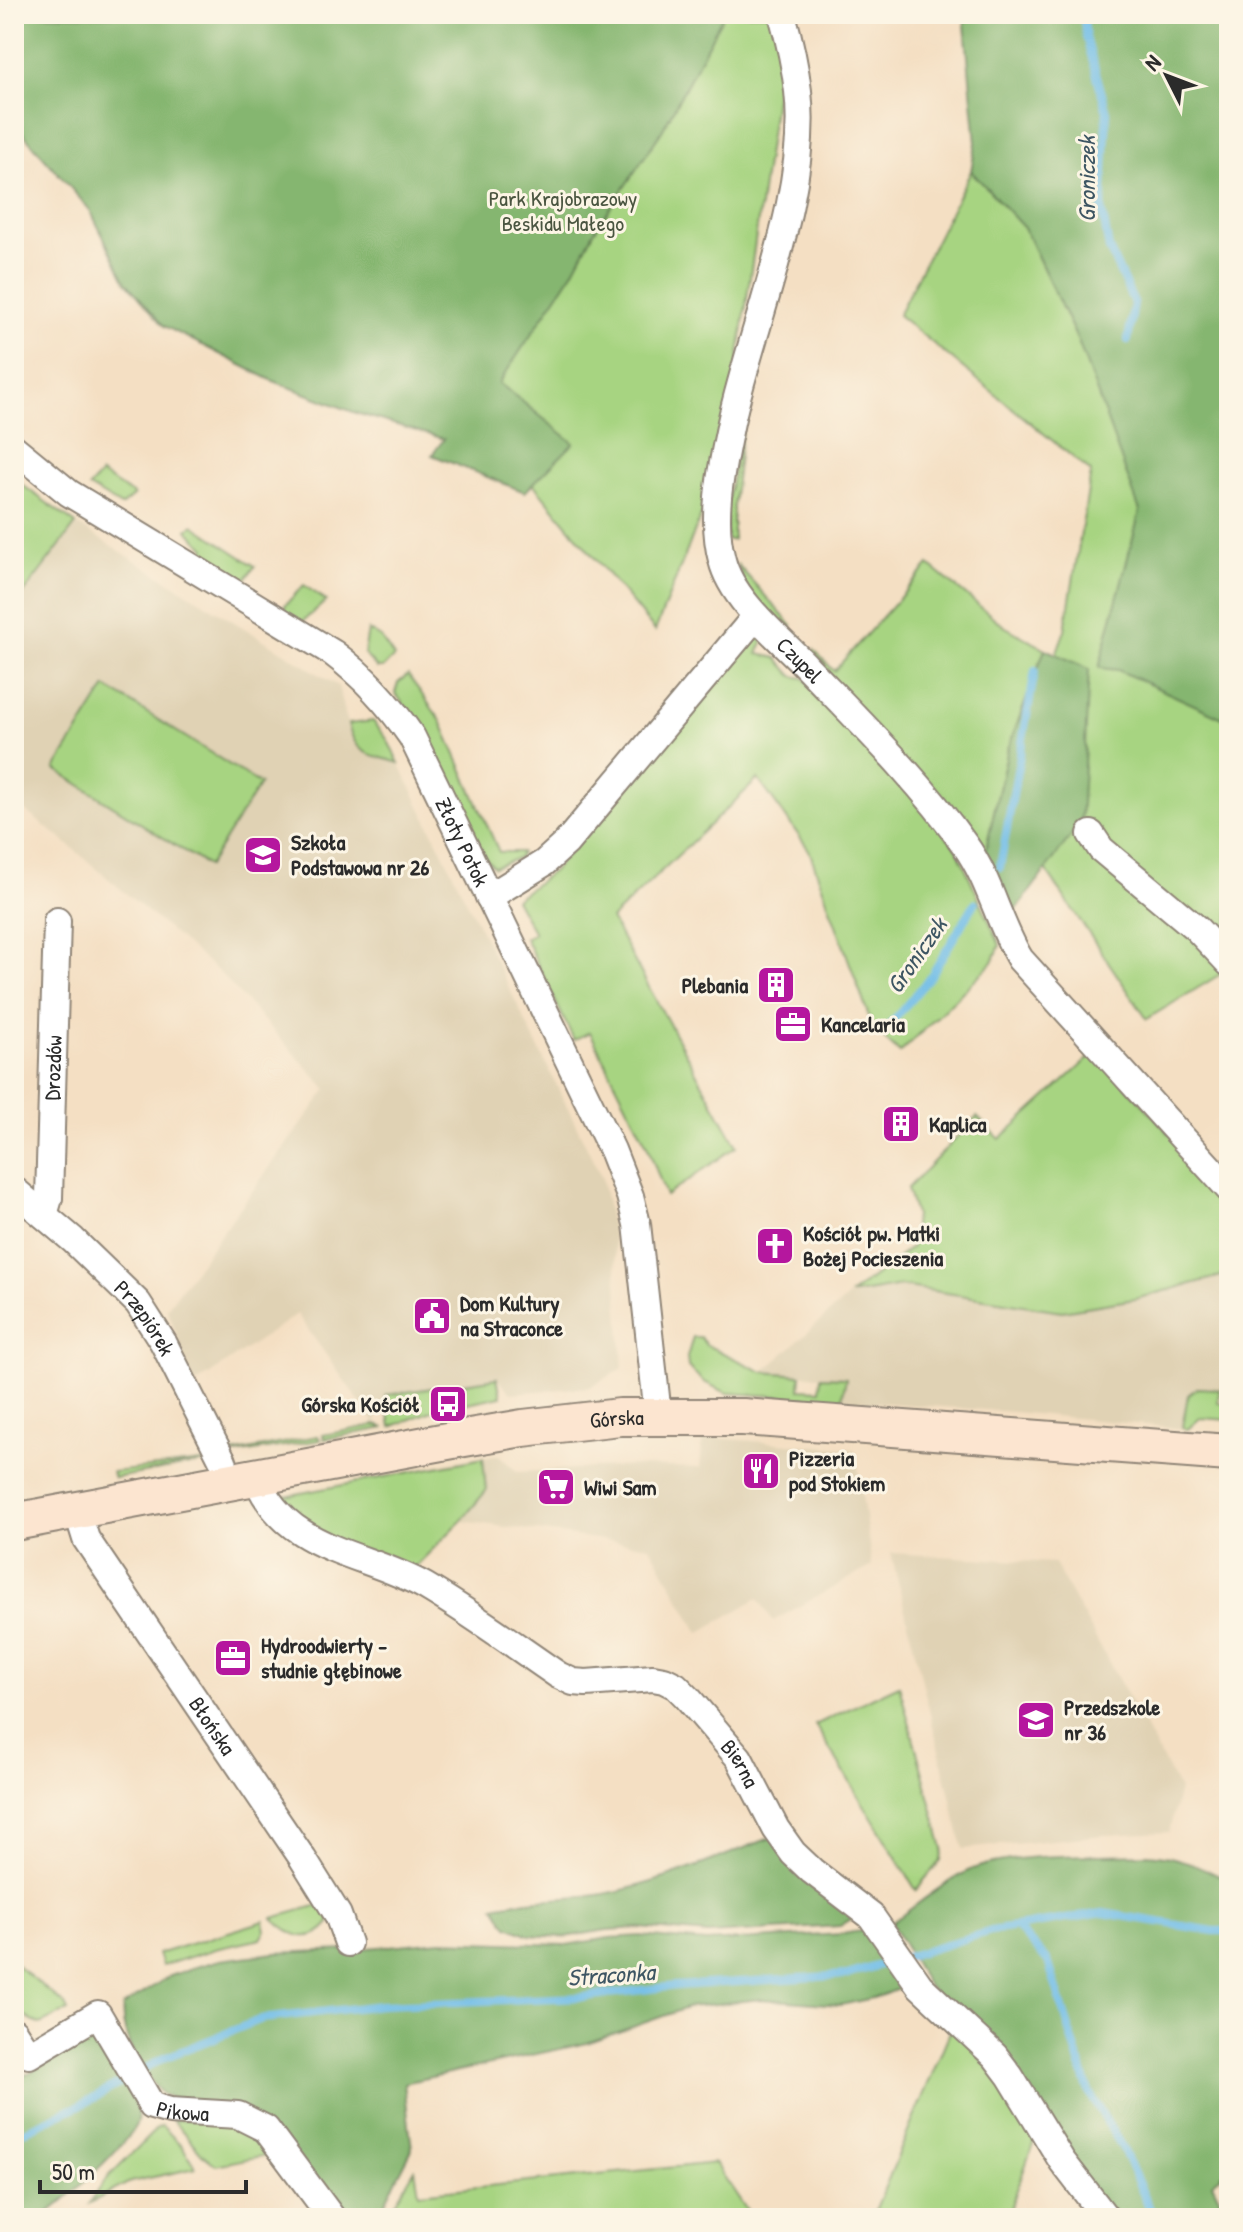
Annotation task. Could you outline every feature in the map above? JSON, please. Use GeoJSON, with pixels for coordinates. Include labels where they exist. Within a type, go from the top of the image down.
{"type":"FeatureCollection","features":[{"type":"Feature","properties":{"kind":"street","name":"Czupel"},"geometry":{"type":"LineString","coordinates":[[782,14],[799,93],[799,138],[777,252],[736,399],[722,466],[718,496],[722,561],[726,573],[756,616],[827,688],[942,816],[981,869],[1020,959],[1229,1189]]}},
{"type":"Feature","properties":{"kind":"street","name":"Złoty Potok"},"geometry":{"type":"LineString","coordinates":[[14,448],[69,493],[333,653],[355,670],[396,714],[412,737],[612,1150],[630,1196],[643,1264],[658,1415]]}},
{"type":"Feature","properties":{"kind":"street"},"geometry":{"type":"LineString","coordinates":[[489,897],[544,863],[566,843],[756,616]]}},
{"type":"Feature","properties":{"kind":"street"},"geometry":{"type":"LineString","coordinates":[[1091,834],[1101,849],[1197,929],[1229,963]]}},
{"type":"Feature","properties":{"kind":"street","name":"Drozdów"},"geometry":{"type":"LineString","coordinates":[[44,1215],[49,1198],[57,921]]}},
{"type":"Feature","properties":{"kind":"street","name":"Przepiórek"},"geometry":{"type":"LineString","coordinates":[[14,1190],[125,1288],[150,1319],[223,1461],[243,1479]]}},
{"type":"Feature","properties":{"kind":"street","name":"Górska"},"geometry":{"type":"LineString","coordinates":[[14,1522],[523,1428],[658,1415],[756,1418],[1229,1453]]}},
{"type":"Feature","properties":{"kind":"street","name":"Bierna"},"geometry":{"type":"LineString","coordinates":[[243,1479],[262,1493],[274,1509],[302,1534],[421,1584],[558,1675],[573,1682],[586,1683],[653,1678],[676,1686],[739,1758],[776,1829],[793,1853],[878,1923],[920,1986],[995,2056],[1062,2161],[1106,2218]]}},
{"type":"Feature","properties":{"kind":"street","name":"Błońska"},"geometry":{"type":"LineString","coordinates":[[77,1510],[86,1539],[303,1859],[338,1915],[348,1943]]}},
{"type":"Feature","properties":{"kind":"street","name":"Pikowa"},"geometry":{"type":"LineString","coordinates":[[14,2032],[29,2055],[98,2014],[152,2106],[170,2111],[238,2115],[266,2129],[332,2218]]}},
{"type":"Feature","properties":{"kind":"shaded area","name":"Szkoła Podstawowa nr 26"},"geometry":{"type":"Polygon","coordinates":[[[76,524],[338,686],[351,739],[359,750],[399,763],[602,1178],[614,1241],[623,1368],[590,1387],[511,1393],[497,1378],[379,1407],[376,1425],[297,1314],[194,1385],[167,1308],[327,1089],[220,973],[14,802],[14,606],[76,524]]]}},
{"type":"Feature","properties":{"kind":"shaded area"},"geometry":{"type":"Polygon","coordinates":[[[1229,1274],[1229,1420],[1200,1418],[1188,1429],[842,1400],[846,1378],[763,1372],[850,1295],[901,1286],[1062,1311],[1135,1299],[1229,1274]]]}},
{"type":"Feature","properties":{"kind":"shaded area"},"geometry":{"type":"Polygon","coordinates":[[[703,1437],[852,1449],[856,1453],[872,1566],[773,1621],[758,1598],[699,1633],[650,1546],[461,1521],[486,1491],[483,1458],[499,1455],[517,1472],[635,1466],[700,1468],[703,1437]]]}},
{"type":"Feature","properties":{"kind":"shaded area","name":"Przedszkole nr 36"},"geometry":{"type":"Polygon","coordinates":[[[891,1553],[1054,1563],[1179,1789],[1169,1832],[963,1849],[891,1553]]]}},
{"type":"Feature","properties":{"kind":"green space"},"geometry":{"type":"Polygon","coordinates":[[[16,14],[724,14],[662,131],[499,383],[574,443],[525,492],[432,455],[444,439],[356,413],[271,380],[164,326],[126,282],[90,210],[14,123],[16,14]]]}},
{"type":"Feature","properties":{"kind":"green space","name":"Park Krajobrazowy Beskidu Małego"},"geometry":{"type":"Polygon","coordinates":[[[145,14],[787,14],[725,455],[655,631],[145,14]]]}},
{"type":"Feature","properties":{"kind":"green space"},"geometry":{"type":"Polygon","coordinates":[[[964,14],[1229,14],[1229,721],[1118,670],[1099,668],[1140,511],[1078,341],[1024,228],[971,171],[976,143],[964,14]]]}},
{"type":"Feature","properties":{"kind":"green space"},"geometry":{"type":"Polygon","coordinates":[[[1229,14],[1229,969],[1147,1019],[1001,804],[1065,630],[1091,472],[898,315],[971,171],[1024,228],[1078,341],[1096,388],[1229,14]]]}},
{"type":"Feature","properties":{"kind":"green space"},"geometry":{"type":"Polygon","coordinates":[[[745,403],[733,506],[733,540],[727,540],[726,510],[745,403]]]}},
{"type":"Feature","properties":{"kind":"green space"},"geometry":{"type":"Polygon","coordinates":[[[101,474],[134,495],[121,506],[89,487],[101,474]]]}},
{"type":"Feature","properties":{"kind":"green space"},"geometry":{"type":"Polygon","coordinates":[[[14,479],[76,524],[14,606],[14,479]]]}},
{"type":"Feature","properties":{"kind":"green space"},"geometry":{"type":"Polygon","coordinates":[[[193,525],[255,566],[243,583],[199,555],[206,548],[187,530],[193,525]]]}},
{"type":"Feature","properties":{"kind":"green space"},"geometry":{"type":"Polygon","coordinates":[[[737,564],[792,626],[782,631],[745,587],[737,564]]]}},
{"type":"Feature","properties":{"kind":"green space"},"geometry":{"type":"Polygon","coordinates":[[[929,565],[1004,626],[1045,649],[1008,749],[983,862],[810,657],[814,650],[834,671],[929,565]]]}},
{"type":"Feature","properties":{"kind":"green space"},"geometry":{"type":"Polygon","coordinates":[[[304,585],[326,601],[302,622],[285,612],[285,605],[304,585]]]}},
{"type":"Feature","properties":{"kind":"green space"},"geometry":{"type":"Polygon","coordinates":[[[368,630],[381,638],[394,657],[383,668],[377,668],[364,654],[368,630]]]}},
{"type":"Feature","properties":{"kind":"green space"},"geometry":{"type":"Polygon","coordinates":[[[752,638],[763,642],[758,654],[777,658],[793,676],[804,678],[889,764],[957,849],[1000,945],[993,962],[900,1053],[873,1028],[809,850],[758,779],[611,919],[737,1146],[666,1196],[647,1145],[590,1032],[574,1040],[525,938],[534,933],[515,899],[553,871],[752,638]]]}},
{"type":"Feature","properties":{"kind":"green space"},"geometry":{"type":"Polygon","coordinates":[[[1045,649],[1089,669],[1081,822],[1008,921],[983,862],[1008,749],[1045,649]]]}},
{"type":"Feature","properties":{"kind":"green space"},"geometry":{"type":"Polygon","coordinates":[[[408,675],[441,721],[499,852],[521,852],[519,858],[494,867],[484,857],[433,751],[395,693],[398,683],[408,675]]]}},
{"type":"Feature","properties":{"kind":"green space"},"geometry":{"type":"Polygon","coordinates":[[[106,687],[260,784],[208,866],[55,769],[106,687]]]}},
{"type":"Feature","properties":{"kind":"green space"},"geometry":{"type":"Polygon","coordinates":[[[373,721],[387,739],[399,763],[372,755],[355,743],[348,724],[373,721]]]}},
{"type":"Feature","properties":{"kind":"green space"},"geometry":{"type":"Polygon","coordinates":[[[1096,1052],[1229,1200],[1229,1274],[1135,1299],[1062,1311],[901,1286],[850,1295],[912,1247],[915,1215],[907,1189],[977,1117],[1000,1139],[1096,1052]]]}},
{"type":"Feature","properties":{"kind":"green space"},"geometry":{"type":"Polygon","coordinates":[[[693,1337],[700,1337],[706,1345],[763,1372],[801,1375],[800,1389],[820,1390],[821,1377],[846,1378],[842,1400],[727,1393],[704,1382],[688,1367],[687,1357],[693,1337]]]}},
{"type":"Feature","properties":{"kind":"green space"},"geometry":{"type":"Polygon","coordinates":[[[497,1378],[501,1396],[458,1405],[456,1396],[437,1400],[437,1409],[391,1427],[386,1395],[497,1378]]]}},
{"type":"Feature","properties":{"kind":"green space"},"geometry":{"type":"Polygon","coordinates":[[[1197,1388],[1219,1389],[1218,1403],[1229,1404],[1229,1420],[1200,1418],[1188,1429],[1182,1428],[1188,1395],[1197,1388]]]}},
{"type":"Feature","properties":{"kind":"green space"},"geometry":{"type":"Polygon","coordinates":[[[376,1425],[385,1428],[324,1439],[323,1435],[376,1425]]]}},
{"type":"Feature","properties":{"kind":"green space"},"geometry":{"type":"Polygon","coordinates":[[[318,1436],[320,1440],[231,1455],[233,1453],[318,1436]]]}},
{"type":"Feature","properties":{"kind":"green space"},"geometry":{"type":"Polygon","coordinates":[[[483,1458],[486,1491],[410,1572],[329,1539],[275,1498],[483,1458]]]}},
{"type":"Feature","properties":{"kind":"green space"},"geometry":{"type":"Polygon","coordinates":[[[212,1461],[114,1478],[112,1472],[212,1461]]]}},
{"type":"Feature","properties":{"kind":"green space"},"geometry":{"type":"Polygon","coordinates":[[[899,1685],[943,1848],[941,1860],[916,1890],[815,1725],[899,1685]]]}},
{"type":"Feature","properties":{"kind":"green space"},"geometry":{"type":"Polygon","coordinates":[[[773,1837],[856,1916],[840,1926],[708,1934],[640,1928],[565,1937],[530,1935],[508,1926],[494,1906],[626,1889],[773,1837]]]}},
{"type":"Feature","properties":{"kind":"green space"},"geometry":{"type":"Polygon","coordinates":[[[1147,1854],[1190,1863],[1229,1881],[1229,2169],[1212,2183],[1229,2218],[1114,2218],[926,1983],[891,1923],[948,1882],[985,1865],[1030,1858],[1147,1854]]]}},
{"type":"Feature","properties":{"kind":"green space"},"geometry":{"type":"Polygon","coordinates":[[[326,1903],[330,1923],[316,1934],[294,1934],[273,1918],[326,1903]]]}},
{"type":"Feature","properties":{"kind":"green space"},"geometry":{"type":"Polygon","coordinates":[[[264,1921],[266,1930],[261,1939],[215,1949],[162,1966],[158,1954],[264,1921]]]}},
{"type":"Feature","properties":{"kind":"green space"},"geometry":{"type":"Polygon","coordinates":[[[871,1929],[909,1986],[841,2005],[761,1999],[689,2007],[587,2043],[404,2083],[412,2149],[377,2218],[338,2218],[283,2142],[162,2094],[134,2053],[123,2018],[123,2006],[168,1977],[220,1960],[275,1953],[441,1941],[566,1945],[641,1936],[706,1942],[843,1934],[871,1929]]]}},
{"type":"Feature","properties":{"kind":"green space"},"geometry":{"type":"Polygon","coordinates":[[[14,1963],[65,2005],[68,2011],[40,2024],[24,2015],[16,2000],[14,1963]]]}},
{"type":"Feature","properties":{"kind":"green space"},"geometry":{"type":"Polygon","coordinates":[[[954,2022],[1037,2133],[1007,2218],[872,2218],[954,2022]]]}},
{"type":"Feature","properties":{"kind":"green space"},"geometry":{"type":"Polygon","coordinates":[[[97,2040],[124,2078],[135,2103],[137,2122],[108,2158],[61,2203],[39,2218],[14,2218],[14,2081],[78,2045],[97,2040]]]}},
{"type":"Feature","properties":{"kind":"green space"},"geometry":{"type":"Polygon","coordinates":[[[172,2119],[236,2122],[277,2153],[216,2165],[202,2154],[172,2119]]]}},
{"type":"Feature","properties":{"kind":"green space"},"geometry":{"type":"Polygon","coordinates":[[[162,2126],[182,2146],[196,2168],[130,2182],[90,2203],[112,2173],[162,2126]]]}},
{"type":"Feature","properties":{"kind":"green space"},"geometry":{"type":"Polygon","coordinates":[[[715,2163],[752,2218],[386,2218],[415,2169],[419,2193],[715,2163]]]}},
{"type":"Feature","properties":{"kind":"waterway","name":"Groniczek"},"geometry":{"type":"LineString","coordinates":[[1083,14],[1086,37],[1107,112],[1102,209],[1109,249],[1134,303],[1128,340]]}},
{"type":"Feature","properties":{"kind":"waterway"},"geometry":{"type":"LineString","coordinates":[[1000,867],[1035,671]]}},
{"type":"Feature","properties":{"kind":"waterway","name":"Groniczek"},"geometry":{"type":"LineString","coordinates":[[886,1029],[930,977],[975,903]]}},
{"type":"Feature","properties":{"kind":"waterway","name":"Straconka"},"geometry":{"type":"LineString","coordinates":[[14,2136],[89,2101],[164,2058],[262,2019],[381,2005],[583,1997],[676,1986],[847,1975],[991,1931],[1103,1913],[1229,1931]]}},
{"type":"Feature","properties":{"kind":"waterway"},"geometry":{"type":"LineString","coordinates":[[1016,1927],[1048,1961],[1089,2092],[1123,2149],[1154,2218]]}},
{"type":"Feature","properties":{"kind":"place","name":"Szkoła Podstawowa nr 26"},"geometry":{"type":"Point","coordinates":[263,855]}},
{"type":"Feature","properties":{"kind":"place","name":"Plebania"},"geometry":{"type":"Point","coordinates":[776,985]}},
{"type":"Feature","properties":{"kind":"place","name":"Kancelaria"},"geometry":{"type":"Point","coordinates":[793,1024]}},
{"type":"Feature","properties":{"kind":"place","name":"Kaplica"},"geometry":{"type":"Point","coordinates":[901,1124]}},
{"type":"Feature","properties":{"kind":"place","name":"Kościół pw. Matki Bożej Pocieszenia"},"geometry":{"type":"Point","coordinates":[775,1246]}},
{"type":"Feature","properties":{"kind":"place","name":"Dom Kultury na Straconce"},"geometry":{"type":"Point","coordinates":[432,1316]}},
{"type":"Feature","properties":{"kind":"place","name":"Górska Kościół"},"geometry":{"type":"Point","coordinates":[448,1404]}},
{"type":"Feature","properties":{"kind":"place","name":"Pizzeria pod Stokiem"},"geometry":{"type":"Point","coordinates":[761,1471]}},
{"type":"Feature","properties":{"kind":"place","name":"Wiwi Sam"},"geometry":{"type":"Point","coordinates":[556,1487]}},
{"type":"Feature","properties":{"kind":"place","name":"Hydroodwierty - studnie głębinowe"},"geometry":{"type":"Point","coordinates":[233,1658]}},
{"type":"Feature","properties":{"kind":"place","name":"Przedszkole nr 36"},"geometry":{"type":"Point","coordinates":[1036,1720]}}]}
